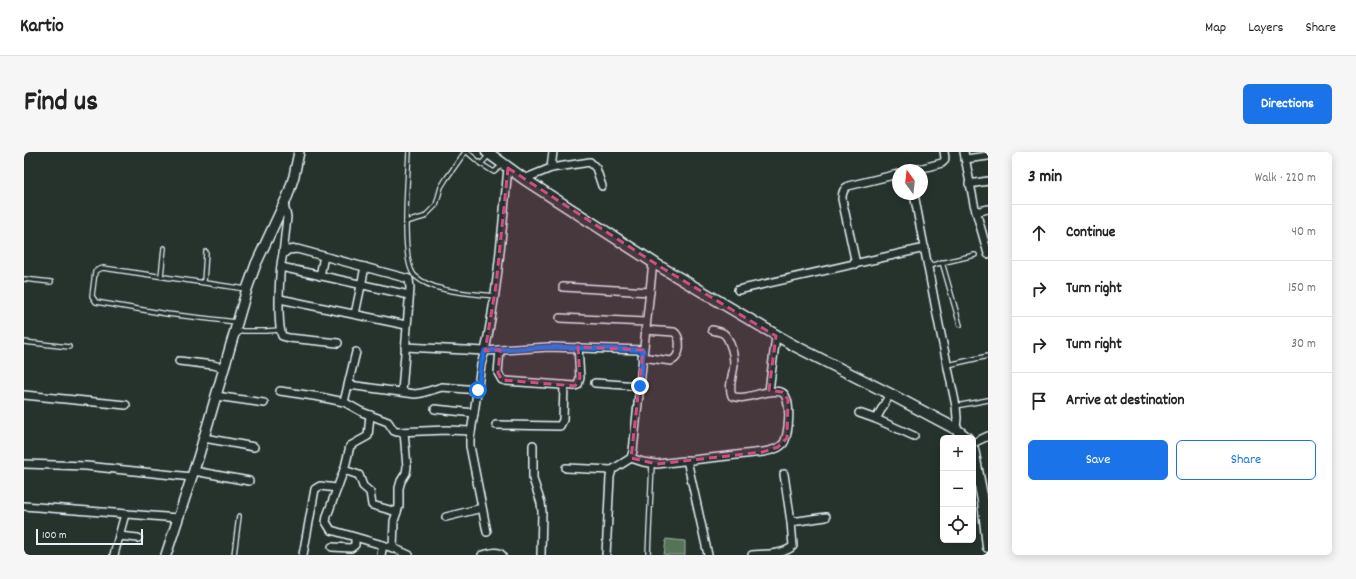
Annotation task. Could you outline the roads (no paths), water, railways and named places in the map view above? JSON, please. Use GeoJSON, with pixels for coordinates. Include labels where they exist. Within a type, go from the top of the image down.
{"type":"FeatureCollection","features":[{"type":"Feature","properties":{"kind":"main road"},"geometry":{"type":"LineString","coordinates":[[489,153],[524,179],[653,262],[776,336],[890,394],[956,429],[963,435]]}},
{"type":"Feature","properties":{"kind":"main road"},"geometry":{"type":"LineString","coordinates":[[976,465],[983,501],[988,547]]}},
{"type":"Feature","properties":{"kind":"street"},"geometry":{"type":"LineString","coordinates":[[166,555],[204,438],[247,289],[256,264],[284,205],[294,176],[299,152]]}},
{"type":"Feature","properties":{"kind":"street"},"geometry":{"type":"LineString","coordinates":[[551,168],[553,152]]}},
{"type":"Feature","properties":{"kind":"street"},"geometry":{"type":"LineString","coordinates":[[928,167],[942,163],[945,158],[944,152]]}},
{"type":"Feature","properties":{"kind":"street"},"geometry":{"type":"LineString","coordinates":[[988,156],[965,156],[969,184],[976,212],[986,238],[988,254]]}},
{"type":"Feature","properties":{"kind":"street"},"geometry":{"type":"LineString","coordinates":[[524,179],[551,168],[590,162],[596,168],[602,186]]}},
{"type":"Feature","properties":{"kind":"street"},"geometry":{"type":"LineString","coordinates":[[487,532],[470,446],[481,365],[488,338],[494,296],[506,166]]}},
{"type":"Feature","properties":{"kind":"street"},"geometry":{"type":"LineString","coordinates":[[856,264],[842,199],[844,188],[892,175]]}},
{"type":"Feature","properties":{"kind":"street"},"geometry":{"type":"LineString","coordinates":[[969,184],[988,181]]}},
{"type":"Feature","properties":{"kind":"street"},"geometry":{"type":"LineString","coordinates":[[915,200],[956,406],[956,429]]}},
{"type":"Feature","properties":{"kind":"street"},"geometry":{"type":"LineString","coordinates":[[284,205],[287,217],[283,254],[280,266],[280,330],[282,336],[338,343]]}},
{"type":"Feature","properties":{"kind":"street"},"geometry":{"type":"LineString","coordinates":[[976,212],[988,209]]}},
{"type":"Feature","properties":{"kind":"street"},"geometry":{"type":"LineString","coordinates":[[738,290],[925,248]]}},
{"type":"Feature","properties":{"kind":"street"},"geometry":{"type":"LineString","coordinates":[[283,254],[292,249],[409,279],[402,392]]}},
{"type":"Feature","properties":{"kind":"street"},"geometry":{"type":"LineString","coordinates":[[320,276],[324,256]]}},
{"type":"Feature","properties":{"kind":"street"},"geometry":{"type":"LineString","coordinates":[[566,468],[612,470],[631,458],[633,451],[653,262]]}},
{"type":"Feature","properties":{"kind":"street"},"geometry":{"type":"LineString","coordinates":[[280,266],[409,295]]}},
{"type":"Feature","properties":{"kind":"street"},"geometry":{"type":"LineString","coordinates":[[355,314],[365,267]]}},
{"type":"Feature","properties":{"kind":"street"},"geometry":{"type":"LineString","coordinates":[[563,287],[650,292]]}},
{"type":"Feature","properties":{"kind":"street"},"geometry":{"type":"LineString","coordinates":[[280,299],[406,325]]}},
{"type":"Feature","properties":{"kind":"street"},"geometry":{"type":"LineString","coordinates":[[405,347],[485,351],[549,347],[578,347],[643,354],[671,360],[674,360],[677,357],[679,339],[677,334],[674,332],[646,326],[560,318]]}},
{"type":"Feature","properties":{"kind":"street"},"geometry":{"type":"LineString","coordinates":[[631,458],[652,463],[687,460],[763,452],[778,447],[784,443],[787,438],[789,406],[788,399],[785,394],[782,392],[769,391],[736,398],[732,396],[731,389],[734,366],[732,349],[725,334],[712,330]]}},
{"type":"Feature","properties":{"kind":"street"},"geometry":{"type":"LineString","coordinates":[[769,391],[776,336]]}},
{"type":"Feature","properties":{"kind":"street"},"geometry":{"type":"LineString","coordinates":[[500,350],[498,373],[502,380],[575,386],[578,385],[579,382],[578,347]]}},
{"type":"Feature","properties":{"kind":"street"},"geometry":{"type":"LineString","coordinates":[[344,402],[356,352]]}},
{"type":"Feature","properties":{"kind":"street"},"geometry":{"type":"LineString","coordinates":[[179,360],[224,368]]}},
{"type":"Feature","properties":{"kind":"street"},"geometry":{"type":"LineString","coordinates":[[595,383],[640,386]]}},
{"type":"Feature","properties":{"kind":"street"},"geometry":{"type":"LineString","coordinates":[[349,385],[420,394],[442,388],[478,390]]}},
{"type":"Feature","properties":{"kind":"street"},"geometry":{"type":"LineString","coordinates":[[496,425],[560,426],[563,420],[564,385]]}},
{"type":"Feature","properties":{"kind":"street"},"geometry":{"type":"LineString","coordinates":[[280,391],[344,402],[388,422],[394,431],[397,432],[471,431]]}},
{"type":"Feature","properties":{"kind":"street"},"geometry":{"type":"LineString","coordinates":[[876,419],[890,394]]}},
{"type":"Feature","properties":{"kind":"street"},"geometry":{"type":"LineString","coordinates":[[24,395],[126,405]]}},
{"type":"Feature","properties":{"kind":"street"},"geometry":{"type":"LineString","coordinates":[[216,396],[264,403]]}},
{"type":"Feature","properties":{"kind":"street"},"geometry":{"type":"LineString","coordinates":[[435,409],[474,413]]}},
{"type":"Feature","properties":{"kind":"street"},"geometry":{"type":"LineString","coordinates":[[859,413],[914,436]]}},
{"type":"Feature","properties":{"kind":"street"},"geometry":{"type":"LineString","coordinates":[[370,415],[368,436],[350,446],[344,470],[327,516],[328,526],[331,530],[336,532],[393,548],[409,555]]}},
{"type":"Feature","properties":{"kind":"street"},"geometry":{"type":"LineString","coordinates":[[393,548],[394,521],[399,506],[399,488],[406,473],[407,467],[404,432]]}},
{"type":"Feature","properties":{"kind":"street"},"geometry":{"type":"LineString","coordinates":[[976,442],[988,436]]}},
{"type":"Feature","properties":{"kind":"street"},"geometry":{"type":"LineString","coordinates":[[204,438],[254,446]]}},
{"type":"Feature","properties":{"kind":"street"},"geometry":{"type":"LineString","coordinates":[[533,445],[533,480],[541,503],[542,512],[540,555]]}},
{"type":"Feature","properties":{"kind":"street"},"geometry":{"type":"LineString","coordinates":[[687,460],[708,555]]}},
{"type":"Feature","properties":{"kind":"street"},"geometry":{"type":"LineString","coordinates":[[24,464],[86,466],[193,474],[249,481]]}},
{"type":"Feature","properties":{"kind":"street"},"geometry":{"type":"LineString","coordinates":[[344,470],[360,475],[363,486],[370,492],[372,505],[397,512]]}},
{"type":"Feature","properties":{"kind":"street"},"geometry":{"type":"LineString","coordinates":[[606,555],[609,485],[612,470]]}},
{"type":"Feature","properties":{"kind":"street"},"geometry":{"type":"LineString","coordinates":[[752,555],[778,554],[789,550],[792,546],[791,522],[784,474]]}},
{"type":"Feature","properties":{"kind":"street"},"geometry":{"type":"LineString","coordinates":[[303,555],[315,489],[320,486],[337,488]]}},
{"type":"Feature","properties":{"kind":"street"},"geometry":{"type":"LineString","coordinates":[[24,506],[178,518]]}},
{"type":"Feature","properties":{"kind":"street"},"geometry":{"type":"LineString","coordinates":[[446,517],[482,508]]}},
{"type":"Feature","properties":{"kind":"street"},"geometry":{"type":"LineString","coordinates":[[114,555],[125,514]]}},
{"type":"Feature","properties":{"kind":"street"},"geometry":{"type":"LineString","coordinates":[[791,522],[826,517]]}},
{"type":"Feature","properties":{"kind":"street"},"geometry":{"type":"LineString","coordinates":[[119,536],[138,538]]}},
{"type":"Feature","properties":{"kind":"street"},"geometry":{"type":"LineString","coordinates":[[332,547],[351,548],[355,545],[355,538]]}},
{"type":"Feature","properties":{"kind":"street"},"geometry":{"type":"LineString","coordinates":[[382,555],[383,545]]}},
{"type":"Feature","properties":{"kind":"street"},"geometry":{"type":"LineString","coordinates":[[482,555],[500,553],[502,555]]}},
{"type":"Feature","properties":{"kind":"lane"},"geometry":{"type":"LineString","coordinates":[[409,152],[406,222],[410,268],[415,276],[425,283],[448,290],[494,296]]}},
{"type":"Feature","properties":{"kind":"lane"},"geometry":{"type":"LineString","coordinates":[[406,222],[424,217],[436,205],[441,187],[466,152],[494,172],[506,166]]}},
{"type":"Feature","properties":{"kind":"lane"},"geometry":{"type":"LineString","coordinates":[[481,164],[489,153]]}},
{"type":"Feature","properties":{"kind":"lane"},"geometry":{"type":"LineString","coordinates":[[161,276],[164,248]]}},
{"type":"Feature","properties":{"kind":"lane"},"geometry":{"type":"LineString","coordinates":[[204,282],[206,252]]}},
{"type":"Feature","properties":{"kind":"lane"},"geometry":{"type":"LineString","coordinates":[[928,266],[975,255]]}},
{"type":"Feature","properties":{"kind":"lane"},"geometry":{"type":"LineString","coordinates":[[942,262],[960,325]]}},
{"type":"Feature","properties":{"kind":"lane"},"geometry":{"type":"LineString","coordinates":[[237,322],[167,314],[96,302],[92,296],[96,272],[100,269],[161,276],[247,289]]}},
{"type":"Feature","properties":{"kind":"lane"},"geometry":{"type":"LineString","coordinates":[[24,279],[51,282]]}},
{"type":"Feature","properties":{"kind":"lane"},"geometry":{"type":"LineString","coordinates":[[232,339],[241,331],[280,330]]}},
{"type":"Feature","properties":{"kind":"lane"},"geometry":{"type":"LineString","coordinates":[[24,342],[69,347]]}},
{"type":"Feature","properties":{"kind":"lane"},"geometry":{"type":"LineString","coordinates":[[948,365],[988,356]]}},
{"type":"Feature","properties":{"kind":"lane"},"geometry":{"type":"LineString","coordinates":[[956,406],[988,400]]}},
{"type":"Feature","properties":{"kind":"lane"},"geometry":{"type":"LineString","coordinates":[[648,555],[652,463]]}},
{"type":"Feature","properties":{"kind":"lane"},"geometry":{"type":"LineString","coordinates":[[234,555],[238,516]]}}]}
